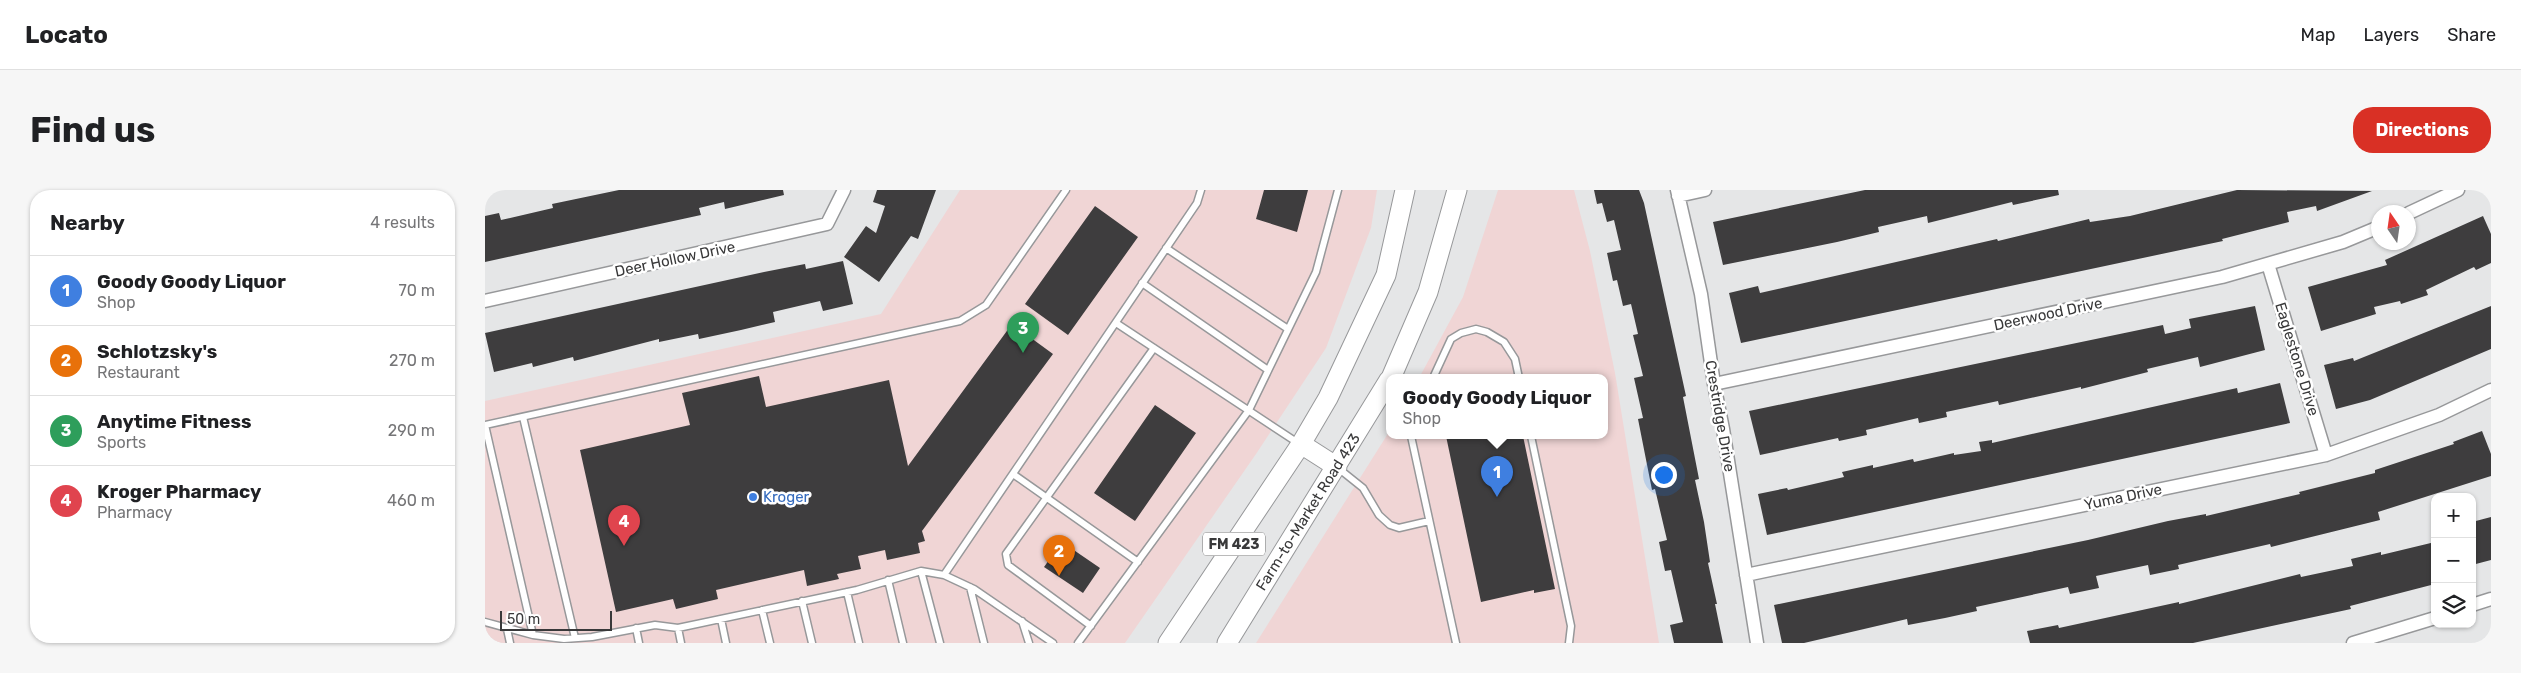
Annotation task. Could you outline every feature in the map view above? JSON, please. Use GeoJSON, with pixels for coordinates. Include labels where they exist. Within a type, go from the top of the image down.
{"type":"FeatureCollection","features":[{"type":"Feature","properties":{"kind":"main road","name":"FM 423"},"geometry":{"type":"LineString","coordinates":[[1168,643],[1301,444],[1327,398],[1386,275],[1405,190]]}},
{"type":"Feature","properties":{"kind":"main road","name":"Farm-to-Market Road 423"},"geometry":{"type":"LineString","coordinates":[[1392,374],[1429,292],[1457,190]]}},
{"type":"Feature","properties":{"kind":"main road","name":"Farm-to-Market Road 423"},"geometry":{"type":"LineString","coordinates":[[1227,643],[1386,386]]}},
{"type":"Feature","properties":{"kind":"main road"},"geometry":{"type":"LineString","coordinates":[[1301,444],[1337,467]]}},
{"type":"Feature","properties":{"kind":"street","name":"Deer Hollow Drive"},"geometry":{"type":"LineString","coordinates":[[485,301],[827,224],[844,190]]}},
{"type":"Feature","properties":{"kind":"street"},"geometry":{"type":"LineString","coordinates":[[1677,193],[1705,190]]}},
{"type":"Feature","properties":{"kind":"street"},"geometry":{"type":"LineString","coordinates":[[2416,210],[2458,190]]}},
{"type":"Feature","properties":{"kind":"street","name":"Crestridge Drive"},"geometry":{"type":"LineString","coordinates":[[1677,193],[1701,294],[1757,643]]}},
{"type":"Feature","properties":{"kind":"street","name":"Deerwood Drive"},"geometry":{"type":"LineString","coordinates":[[1714,384],[2223,277],[2343,242],[2371,230]]}},
{"type":"Feature","properties":{"kind":"street","name":"Eaglestone Drive"},"geometry":{"type":"LineString","coordinates":[[2268,264],[2326,455]]}},
{"type":"Feature","properties":{"kind":"street","name":"Yuma Drive"},"geometry":{"type":"LineString","coordinates":[[1746,574],[2326,455],[2439,415],[2491,390]]}},
{"type":"Feature","properties":{"kind":"street"},"geometry":{"type":"LineString","coordinates":[[2476,604],[2491,599]]}},
{"type":"Feature","properties":{"kind":"street"},"geometry":{"type":"LineString","coordinates":[[2353,643],[2431,619]]}},
{"type":"Feature","properties":{"kind":"lane"},"geometry":{"type":"LineString","coordinates":[[533,635],[485,425],[961,321],[986,305],[1066,190]]}},
{"type":"Feature","properties":{"kind":"lane"},"geometry":{"type":"LineString","coordinates":[[944,575],[1197,203],[1201,190]]}},
{"type":"Feature","properties":{"kind":"lane"},"geometry":{"type":"LineString","coordinates":[[1078,643],[1249,410],[1316,272],[1338,190]]}},
{"type":"Feature","properties":{"kind":"lane"},"geometry":{"type":"LineString","coordinates":[[1166,248],[1288,329]]}},
{"type":"Feature","properties":{"kind":"lane"},"geometry":{"type":"LineString","coordinates":[[1142,283],[1269,370]]}},
{"type":"Feature","properties":{"kind":"lane"},"geometry":{"type":"LineString","coordinates":[[1116,323],[1301,444]]}},
{"type":"Feature","properties":{"kind":"lane"},"geometry":{"type":"LineString","coordinates":[[1435,374],[1451,338],[1476,329],[1487,332],[1504,342],[1515,359],[1518,374]]}},
{"type":"Feature","properties":{"kind":"lane"},"geometry":{"type":"LineString","coordinates":[[1091,626],[1008,565],[1006,554],[1154,348]]}},
{"type":"Feature","properties":{"kind":"lane"},"geometry":{"type":"LineString","coordinates":[[523,417],[575,638]]}},
{"type":"Feature","properties":{"kind":"lane"},"geometry":{"type":"LineString","coordinates":[[1412,439],[1456,643]]}},
{"type":"Feature","properties":{"kind":"lane"},"geometry":{"type":"LineString","coordinates":[[1532,439],[1571,626],[1569,643]]}},
{"type":"Feature","properties":{"kind":"lane"},"geometry":{"type":"LineString","coordinates":[[1337,467],[1363,488],[1379,515],[1390,525],[1399,528],[1429,521]]}},
{"type":"Feature","properties":{"kind":"lane"},"geometry":{"type":"LineString","coordinates":[[1013,474],[1138,562]]}},
{"type":"Feature","properties":{"kind":"lane"},"geometry":{"type":"LineString","coordinates":[[921,571],[940,643]]}},
{"type":"Feature","properties":{"kind":"lane"},"geometry":{"type":"LineString","coordinates":[[485,622],[554,640],[575,638],[592,640],[636,628],[655,625],[678,628],[721,619],[847,592],[921,571],[944,575],[970,587],[1053,643]]}},
{"type":"Feature","properties":{"kind":"lane"},"geometry":{"type":"LineString","coordinates":[[888,580],[903,643]]}},
{"type":"Feature","properties":{"kind":"lane"},"geometry":{"type":"LineString","coordinates":[[970,587],[984,643]]}},
{"type":"Feature","properties":{"kind":"lane"},"geometry":{"type":"LineString","coordinates":[[847,592],[859,643]]}},
{"type":"Feature","properties":{"kind":"lane"},"geometry":{"type":"LineString","coordinates":[[802,601],[813,643]]}},
{"type":"Feature","properties":{"kind":"lane"},"geometry":{"type":"LineString","coordinates":[[762,610],[770,643]]}},
{"type":"Feature","properties":{"kind":"lane"},"geometry":{"type":"LineString","coordinates":[[721,619],[727,643]]}},
{"type":"Feature","properties":{"kind":"lane"},"geometry":{"type":"LineString","coordinates":[[1022,621],[1029,643]]}},
{"type":"Feature","properties":{"kind":"lane"},"geometry":{"type":"LineString","coordinates":[[636,628],[639,643]]}},
{"type":"Feature","properties":{"kind":"lane"},"geometry":{"type":"LineString","coordinates":[[678,628],[681,643]]}},
{"type":"Feature","properties":{"kind":"lane"},"geometry":{"type":"LineString","coordinates":[[507,629],[510,643]]}},
{"type":"Feature","properties":{"kind":"shaded area"},"geometry":{"type":"Polygon","coordinates":[[[960,190],[1377,190],[1371,228],[1326,348],[1256,454],[1125,643],[485,643],[485,401],[881,314],[960,190]]]}},
{"type":"Feature","properties":{"kind":"shaded area"},"geometry":{"type":"Polygon","coordinates":[[[1498,190],[1574,190],[1590,251],[1615,373],[1659,643],[1256,643],[1386,437],[1386,439],[1608,439],[1608,374],[1421,374],[1463,297],[1498,190]]]}},
{"type":"Feature","properties":{"kind":"building"},"geometry":{"type":"Polygon","coordinates":[[[619,190],[783,190],[784,195],[725,209],[724,202],[699,208],[701,215],[485,262],[485,216],[499,213],[501,220],[553,208],[552,204],[619,190]]]}},
{"type":"Feature","properties":{"kind":"building"},"geometry":{"type":"Polygon","coordinates":[[[877,190],[936,190],[918,239],[911,236],[879,282],[844,257],[866,226],[876,233],[885,206],[873,202],[877,190]]]}},
{"type":"Feature","properties":{"kind":"building"},"geometry":{"type":"Polygon","coordinates":[[[1264,190],[1308,190],[1297,232],[1256,219],[1264,190]]]}},
{"type":"Feature","properties":{"kind":"building"},"geometry":{"type":"Polygon","coordinates":[[[1594,190],[1639,190],[1644,203],[1686,396],[1683,397],[1699,479],[1695,480],[1704,522],[1710,562],[1708,563],[1723,643],[1674,643],[1670,625],[1683,622],[1671,570],[1665,571],[1659,542],[1667,540],[1655,489],[1652,490],[1638,419],[1643,418],[1634,378],[1643,376],[1633,335],[1638,334],[1631,304],[1623,306],[1617,280],[1613,281],[1607,253],[1621,250],[1614,220],[1607,222],[1602,203],[1597,204],[1594,190]]]}},
{"type":"Feature","properties":{"kind":"building"},"geometry":{"type":"Polygon","coordinates":[[[1865,190],[2058,190],[2059,195],[2013,205],[2012,202],[1928,223],[1927,216],[1878,227],[1879,232],[1723,265],[1713,222],[1865,190]]]}},
{"type":"Feature","properties":{"kind":"building"},"geometry":{"type":"Polygon","coordinates":[[[2237,190],[2372,191],[2317,211],[2316,206],[2287,212],[2289,222],[2222,239],[2223,241],[1741,343],[1729,293],[1758,286],[1760,293],[2089,219],[2090,222],[2130,216],[2237,190]]]}},
{"type":"Feature","properties":{"kind":"building"},"geometry":{"type":"Polygon","coordinates":[[[1095,206],[1138,237],[1068,335],[1025,304],[1095,206]]]}},
{"type":"Feature","properties":{"kind":"building"},"geometry":{"type":"Polygon","coordinates":[[[2483,216],[2491,234],[2491,263],[2476,270],[2474,267],[2426,290],[2428,295],[2401,304],[2400,301],[2374,307],[2376,314],[2321,331],[2308,287],[2387,265],[2385,260],[2407,250],[2416,250],[2416,246],[2483,216]]]}},
{"type":"Feature","properties":{"kind":"building"},"geometry":{"type":"Polygon","coordinates":[[[843,261],[853,304],[823,311],[820,301],[773,312],[775,322],[741,330],[699,339],[698,334],[659,342],[659,339],[574,361],[573,357],[533,367],[532,363],[494,372],[485,333],[764,272],[805,264],[806,269],[843,261]]]}},
{"type":"Feature","properties":{"kind":"building"},"geometry":{"type":"Polygon","coordinates":[[[2255,306],[2265,350],[2200,367],[2198,357],[2147,369],[2148,372],[2081,389],[2081,387],[1999,405],[1998,401],[1946,412],[1947,417],[1919,423],[1918,418],[1866,430],[1867,435],[1839,441],[1838,438],[1760,455],[1749,411],[2163,325],[2165,334],[2191,328],[2189,319],[2255,306]]]}},
{"type":"Feature","properties":{"kind":"building"},"geometry":{"type":"Polygon","coordinates":[[[2491,306],[2491,349],[2370,400],[2336,409],[2324,365],[2353,358],[2354,361],[2491,306]]]}},
{"type":"Feature","properties":{"kind":"building","name":"Kroger"},"geometry":{"type":"Polygon","coordinates":[[[1012,324],[1053,354],[922,531],[925,541],[918,543],[920,553],[887,560],[885,550],[858,556],[861,569],[837,574],[839,579],[807,586],[804,570],[716,590],[718,599],[676,609],[673,599],[616,612],[580,450],[690,425],[682,393],[759,376],[766,407],[889,380],[908,466],[1012,324]]]}},
{"type":"Feature","properties":{"kind":"building"},"geometry":{"type":"Polygon","coordinates":[[[2280,383],[2290,423],[1767,535],[1758,494],[1787,488],[1788,490],[1844,477],[1842,472],[1873,465],[1873,468],[1913,459],[1914,462],[1954,453],[1954,455],[1981,451],[1979,442],[1992,440],[1992,443],[2237,388],[2238,393],[2280,383]]]}},
{"type":"Feature","properties":{"kind":"building"},"geometry":{"type":"Polygon","coordinates":[[[1155,405],[1196,433],[1135,521],[1094,493],[1155,405]]]}},
{"type":"Feature","properties":{"kind":"building"},"geometry":{"type":"Polygon","coordinates":[[[2482,431],[2491,454],[2491,476],[2438,493],[2431,493],[2431,495],[2378,512],[2380,520],[2271,547],[2270,544],[2178,565],[2179,569],[2150,575],[2148,565],[2096,576],[2099,588],[2070,594],[2068,587],[1976,607],[1977,611],[1945,618],[1908,625],[1907,619],[1804,643],[1782,643],[1774,605],[2088,540],[2168,521],[2206,514],[2206,516],[2300,494],[2299,492],[2375,473],[2375,470],[2454,444],[2453,442],[2482,431]]]}},
{"type":"Feature","properties":{"kind":"building"},"geometry":{"type":"Polygon","coordinates":[[[1447,439],[1524,439],[1555,589],[1534,593],[1534,590],[1481,602],[1447,439]]]}},
{"type":"Feature","properties":{"kind":"building"},"geometry":{"type":"Polygon","coordinates":[[[2491,517],[2491,560],[2476,564],[2476,538],[2476,521],[2491,517]]]}},
{"type":"Feature","properties":{"kind":"building"},"geometry":{"type":"Polygon","coordinates":[[[1062,542],[1100,568],[1083,593],[1044,567],[1062,542]]]}},
{"type":"Feature","properties":{"kind":"building"},"geometry":{"type":"Polygon","coordinates":[[[2431,543],[2431,585],[2350,606],[2351,609],[2193,643],[2030,643],[2027,631],[2058,625],[2059,628],[2179,602],[2179,604],[2300,574],[2301,577],[2353,566],[2351,559],[2381,552],[2381,555],[2431,543]]]}},
{"type":"Feature","properties":{"kind":"place","name":"Anytime Fitness"},"geometry":{"type":"Point","coordinates":[1023,353]}},
{"type":"Feature","properties":{"kind":"place","name":"Kroger"},"geometry":{"type":"Point","coordinates":[753,497]}},
{"type":"Feature","properties":{"kind":"place","name":"Goody Goody Liquor"},"geometry":{"type":"Point","coordinates":[1497,497]}},
{"type":"Feature","properties":{"kind":"place","name":"Kroger Pharmacy"},"geometry":{"type":"Point","coordinates":[624,546]}},
{"type":"Feature","properties":{"kind":"place","name":"Schlotzsky's"},"geometry":{"type":"Point","coordinates":[1059,576]}}]}
